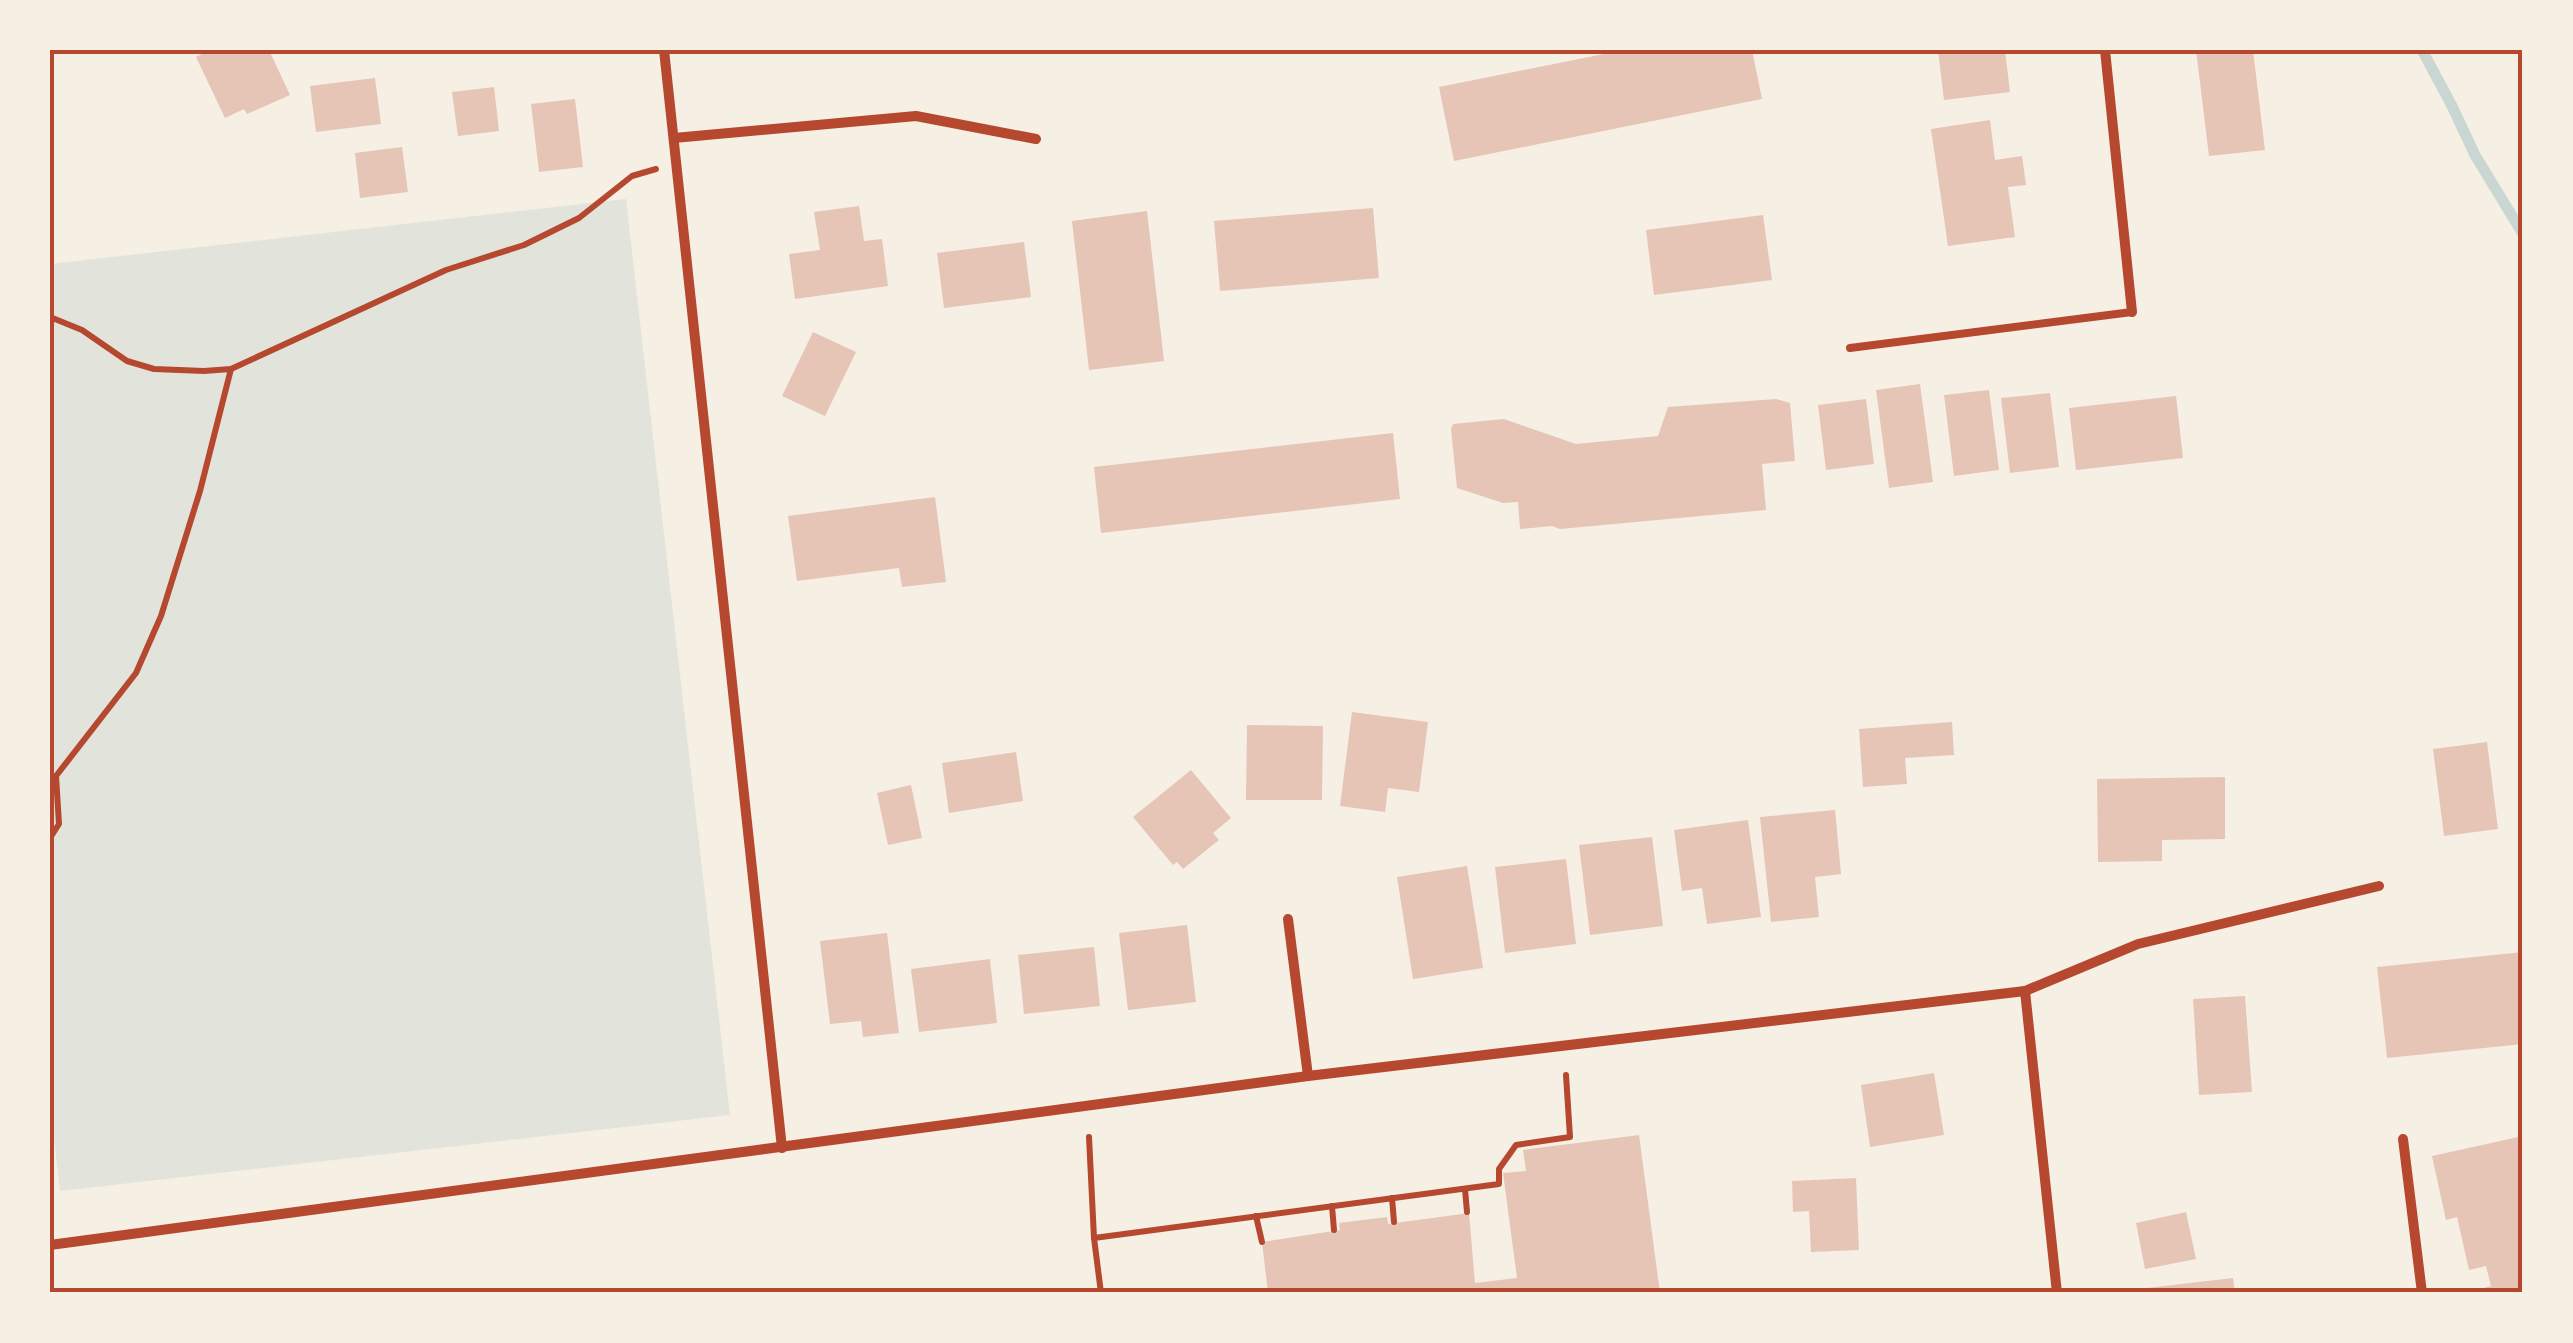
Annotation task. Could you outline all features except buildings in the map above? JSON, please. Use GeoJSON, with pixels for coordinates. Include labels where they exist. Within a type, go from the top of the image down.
{"type":"FeatureCollection","features":[{"type":"Feature","properties":{"kind":"street"},"geometry":{"type":"LineString","coordinates":[[664,50],[782,1148]]}},
{"type":"Feature","properties":{"kind":"street"},"geometry":{"type":"LineString","coordinates":[[2104,50],[2132,312]]}},
{"type":"Feature","properties":{"kind":"street"},"geometry":{"type":"LineString","coordinates":[[674,138],[916,116],[1036,139]]}},
{"type":"Feature","properties":{"kind":"street"},"geometry":{"type":"LineString","coordinates":[[50,1245],[1308,1076],[2024,990],[2138,944],[2379,886]]}},
{"type":"Feature","properties":{"kind":"street"},"geometry":{"type":"LineString","coordinates":[[1288,920],[1308,1076]]}},
{"type":"Feature","properties":{"kind":"street"},"geometry":{"type":"LineString","coordinates":[[2024,990],[2057,1293]]}},
{"type":"Feature","properties":{"kind":"street"},"geometry":{"type":"LineString","coordinates":[[2403,1140],[2422,1293]]}},
{"type":"Feature","properties":{"kind":"lane"},"geometry":{"type":"LineString","coordinates":[[1850,348],[2132,312]]}},
{"type":"Feature","properties":{"kind":"path"},"geometry":{"type":"LineString","coordinates":[[50,317],[82,330],[127,360],[154,369],[231,368],[446,270],[524,245],[579,218],[632,176],[677,163]]}},
{"type":"Feature","properties":{"kind":"path"},"geometry":{"type":"LineString","coordinates":[[50,838],[59,824],[56,776],[136,673],[161,616],[200,491],[231,368]]}},
{"type":"Feature","properties":{"kind":"path"},"geometry":{"type":"LineString","coordinates":[[1094,1238],[1499,1184],[1499,1170],[1516,1145],[1570,1137],[1566,1075]]}},
{"type":"Feature","properties":{"kind":"path"},"geometry":{"type":"LineString","coordinates":[[1089,1136],[1101,1293]]}},
{"type":"Feature","properties":{"kind":"path"},"geometry":{"type":"LineString","coordinates":[[1464,1188],[1467,1212]]}},
{"type":"Feature","properties":{"kind":"path"},"geometry":{"type":"LineString","coordinates":[[1392,1198],[1394,1222]]}},
{"type":"Feature","properties":{"kind":"path"},"geometry":{"type":"LineString","coordinates":[[1332,1206],[1334,1230]]}},
{"type":"Feature","properties":{"kind":"path"},"geometry":{"type":"LineString","coordinates":[[1256,1216],[1262,1242]]}},
{"type":"Feature","properties":{"kind":"shaded area"},"geometry":{"type":"Polygon","coordinates":[[[626,199],[730,1115],[60,1191],[50,1102],[50,264],[626,199]]]}},
{"type":"Feature","properties":{"kind":"waterway"},"geometry":{"type":"LineString","coordinates":[[2422,50],[2475,155],[2523,234]]}}]}
